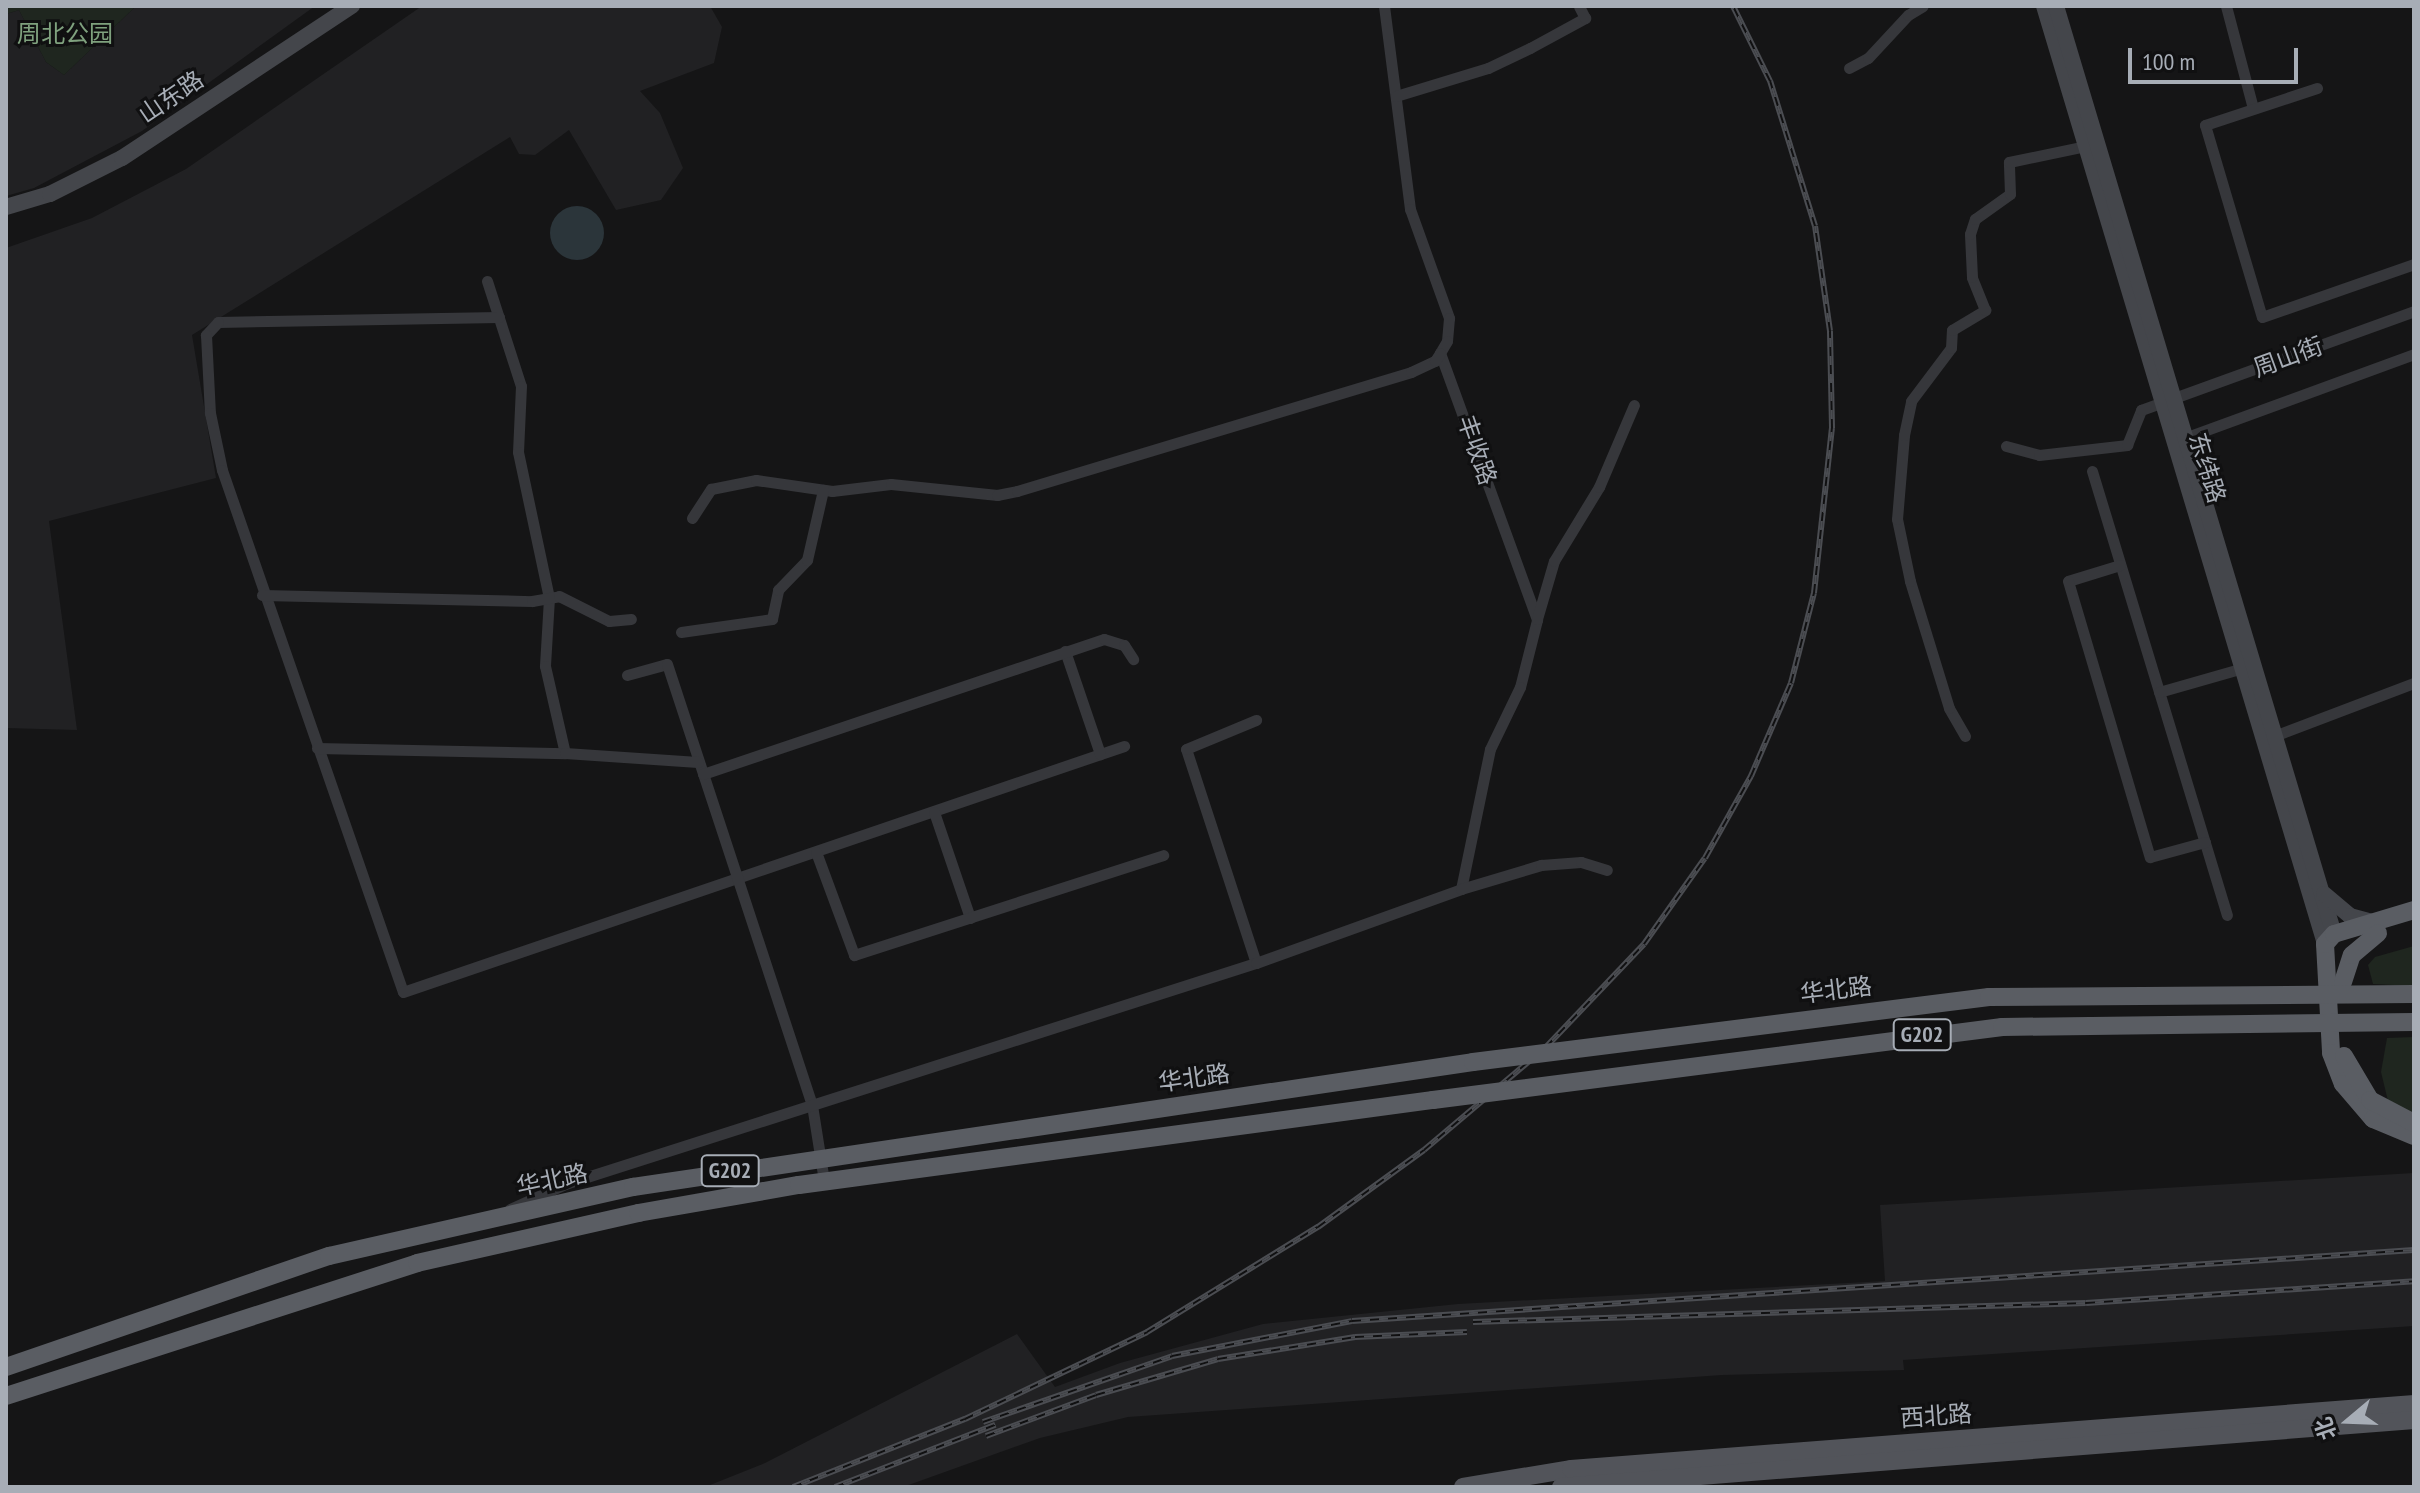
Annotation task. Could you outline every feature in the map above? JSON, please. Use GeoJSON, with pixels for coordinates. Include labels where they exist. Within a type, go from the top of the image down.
{"type":"FeatureCollection","features":[{"type":"Feature","properties":{"kind":"highway"},"geometry":{"type":"LineString","coordinates":[[2332,941],[2375,928],[2414,910]]}},
{"type":"Feature","properties":{"kind":"highway"},"geometry":{"type":"LineString","coordinates":[[2414,923],[2375,928],[2352,955],[2343,982],[2340,1037],[2353,1076],[2379,1108],[2414,1123]]}},
{"type":"Feature","properties":{"kind":"highway"},"geometry":{"type":"LineString","coordinates":[[2332,941],[2343,982]]}},
{"type":"Feature","properties":{"kind":"highway"},"geometry":{"type":"LineString","coordinates":[[2332,941],[2331,1053],[2343,1084],[2373,1119],[2414,1136]]}},
{"type":"Feature","properties":{"kind":"highway","name":"华北路"},"geometry":{"type":"LineString","coordinates":[[6,1367],[329,1256],[497,1216],[821,1156],[1473,1062],[1989,997],[2414,994]]}},
{"type":"Feature","properties":{"kind":"highway","name":"华北路"},"geometry":{"type":"LineString","coordinates":[[6,1396],[417,1263],[638,1213],[824,1181],[2002,1027],[2414,1022]]}},
{"type":"Feature","properties":{"kind":"main road","name":"山东路"},"geometry":{"type":"LineString","coordinates":[[6,207],[50,194],[122,158],[352,6]]}},
{"type":"Feature","properties":{"kind":"main road","name":"东纬路"},"geometry":{"type":"LineString","coordinates":[[2044,6],[2168,400],[2332,941]]}},
{"type":"Feature","properties":{"kind":"main road","name":"东纬路"},"geometry":{"type":"LineString","coordinates":[[2056,6],[2168,400]]}},
{"type":"Feature","properties":{"kind":"main road","name":"东纬路"},"geometry":{"type":"LineString","coordinates":[[2269,738],[2321,890],[2332,941]]}},
{"type":"Feature","properties":{"kind":"main road"},"geometry":{"type":"LineString","coordinates":[[2321,890],[2350,916],[2375,928]]}},
{"type":"Feature","properties":{"kind":"main road","name":"西北路"},"geometry":{"type":"LineString","coordinates":[[1463,1487],[1571,1469],[2414,1404]]}},
{"type":"Feature","properties":{"kind":"main road","name":"西北路"},"geometry":{"type":"LineString","coordinates":[[1561,1487],[2414,1420]]}},
{"type":"Feature","properties":{"kind":"street"},"geometry":{"type":"LineString","coordinates":[[692,518],[701,498],[727,483],[756,480],[823,490],[891,484],[997,495],[1017,491],[1411,372],[1435,361],[1447,341],[1449,318],[1410,209],[1384,6]]}},
{"type":"Feature","properties":{"kind":"street"},"geometry":{"type":"LineString","coordinates":[[1396,96],[1447,83],[1516,55],[1585,18],[1579,6]]}},
{"type":"Feature","properties":{"kind":"street"},"geometry":{"type":"LineString","coordinates":[[1849,68],[1868,58],[1908,15],[1923,6]]}},
{"type":"Feature","properties":{"kind":"street"},"geometry":{"type":"LineString","coordinates":[[2226,6],[2253,108]]}},
{"type":"Feature","properties":{"kind":"street"},"geometry":{"type":"LineString","coordinates":[[2317,88],[2210,121],[2205,131],[2262,317],[2414,264]]}},
{"type":"Feature","properties":{"kind":"street"},"geometry":{"type":"LineString","coordinates":[[1965,736],[1949,708],[1910,581],[1897,519],[1904,435],[1911,401],[1951,348],[1952,330],[1985,310],[1972,277],[1970,234],[1975,219],[2010,194],[2009,162],[2086,146]]}},
{"type":"Feature","properties":{"kind":"street"},"geometry":{"type":"LineString","coordinates":[[487,281],[521,386],[518,452],[549,598],[545,666],[565,753]]}},
{"type":"Feature","properties":{"kind":"street","name":"周山街"},"geometry":{"type":"LineString","coordinates":[[2006,446],[2039,455],[2127,445],[2141,410],[2414,311]]}},
{"type":"Feature","properties":{"kind":"street"},"geometry":{"type":"LineString","coordinates":[[499,317],[218,322],[206,335],[210,413],[222,470],[262,595],[403,992],[1124,746]]}},
{"type":"Feature","properties":{"kind":"street","name":"丰收路"},"geometry":{"type":"LineString","coordinates":[[1440,353],[1537,620]]}},
{"type":"Feature","properties":{"kind":"street","name":"周山街"},"geometry":{"type":"LineString","coordinates":[[2180,439],[2414,354]]}},
{"type":"Feature","properties":{"kind":"street"},"geometry":{"type":"LineString","coordinates":[[1461,889],[1490,749],[1520,687],[1554,561],[1599,487],[1634,405]]}},
{"type":"Feature","properties":{"kind":"street"},"geometry":{"type":"LineString","coordinates":[[2092,471],[2227,915]]}},
{"type":"Feature","properties":{"kind":"street"},"geometry":{"type":"LineString","coordinates":[[681,632],[772,619],[778,590],[807,560],[823,490]]}},
{"type":"Feature","properties":{"kind":"street"},"geometry":{"type":"LineString","coordinates":[[2120,565],[2068,581],[2150,857],[2205,842]]}},
{"type":"Feature","properties":{"kind":"street"},"geometry":{"type":"LineString","coordinates":[[262,595],[559,596],[609,621],[631,619]]}},
{"type":"Feature","properties":{"kind":"street"},"geometry":{"type":"LineString","coordinates":[[317,748],[565,753],[700,768],[1104,639],[1124,645],[1133,659]]}},
{"type":"Feature","properties":{"kind":"street"},"geometry":{"type":"LineString","coordinates":[[1065,651],[1100,754]]}},
{"type":"Feature","properties":{"kind":"street"},"geometry":{"type":"LineString","coordinates":[[627,675],[667,664],[812,1105],[824,1181]]}},
{"type":"Feature","properties":{"kind":"street"},"geometry":{"type":"LineString","coordinates":[[2159,692],[2248,667]]}},
{"type":"Feature","properties":{"kind":"street"},"geometry":{"type":"LineString","coordinates":[[2269,738],[2414,683]]}},
{"type":"Feature","properties":{"kind":"street"},"geometry":{"type":"LineString","coordinates":[[1256,720],[1186,749],[1256,963]]}},
{"type":"Feature","properties":{"kind":"street"},"geometry":{"type":"LineString","coordinates":[[934,812],[970,918]]}},
{"type":"Feature","properties":{"kind":"street"},"geometry":{"type":"LineString","coordinates":[[816,852],[854,955],[1163,855]]}},
{"type":"Feature","properties":{"kind":"street"},"geometry":{"type":"LineString","coordinates":[[497,1216],[565,1184],[1256,963],[1461,889],[1541,865],[1581,862],[1607,870]]}},
{"type":"Feature","properties":{"kind":"shaded area"},"geometry":{"type":"Polygon","coordinates":[[[136,6],[315,6],[142,131],[34,188],[6,196],[6,14],[19,10],[46,62],[64,75],[136,6]]]}},
{"type":"Feature","properties":{"kind":"shaded area"},"geometry":{"type":"Polygon","coordinates":[[[422,6],[710,6],[722,27],[714,63],[640,91],[660,113],[683,168],[661,200],[616,210],[569,130],[535,155],[519,154],[510,137],[192,335],[216,478],[49,521],[77,730],[6,728],[6,248],[92,218],[186,169],[422,6]]]}},
{"type":"Feature","properties":{"kind":"shaded area"},"geometry":{"type":"Polygon","coordinates":[[[577,206],[596,214],[604,233],[596,252],[577,260],[558,252],[550,233],[558,214],[577,206]]]}},
{"type":"Feature","properties":{"kind":"shaded area"},"geometry":{"type":"Polygon","coordinates":[[[2414,1173],[2414,1326],[1903,1360],[1904,1370],[1722,1375],[1128,1417],[1040,1438],[903,1487],[705,1487],[765,1463],[1017,1334],[1055,1387],[1120,1363],[1263,1324],[1458,1304],[1885,1281],[1880,1205],[2414,1173]]]}},
{"type":"Feature","properties":{"kind":"green space","name":"周北公园"},"geometry":{"type":"Polygon","coordinates":[[[6,6],[136,6],[64,75],[46,62],[19,10],[6,14],[6,6]]]}},
{"type":"Feature","properties":{"kind":"green space"},"geometry":{"type":"Polygon","coordinates":[[[2414,946],[2414,986],[2373,984],[2368,965],[2375,957],[2414,946]]]}},
{"type":"Feature","properties":{"kind":"green space"},"geometry":{"type":"Polygon","coordinates":[[[2414,1037],[2414,1114],[2388,1101],[2381,1072],[2387,1038],[2414,1037]]]}},
{"type":"Feature","properties":{"kind":"railway"},"geometry":{"type":"LineString","coordinates":[[793,1487],[965,1419],[1147,1332],[1318,1227],[1424,1150],[1546,1047],[1644,944],[1705,858],[1751,776],[1791,683],[1814,593],[1832,428],[1830,331],[1815,226],[1770,81],[1733,6]]}},
{"type":"Feature","properties":{"kind":"railway"},"geometry":{"type":"LineString","coordinates":[[983,1422],[1172,1356],[1352,1321],[2414,1250]]}},
{"type":"Feature","properties":{"kind":"railway"},"geometry":{"type":"LineString","coordinates":[[1473,1322],[2086,1303],[2414,1281]]}},
{"type":"Feature","properties":{"kind":"railway"},"geometry":{"type":"LineString","coordinates":[[986,1436],[1096,1395],[1218,1359],[1355,1337],[1467,1332]]}},
{"type":"Feature","properties":{"kind":"railway"},"geometry":{"type":"LineString","coordinates":[[835,1487],[995,1425]]}}]}
